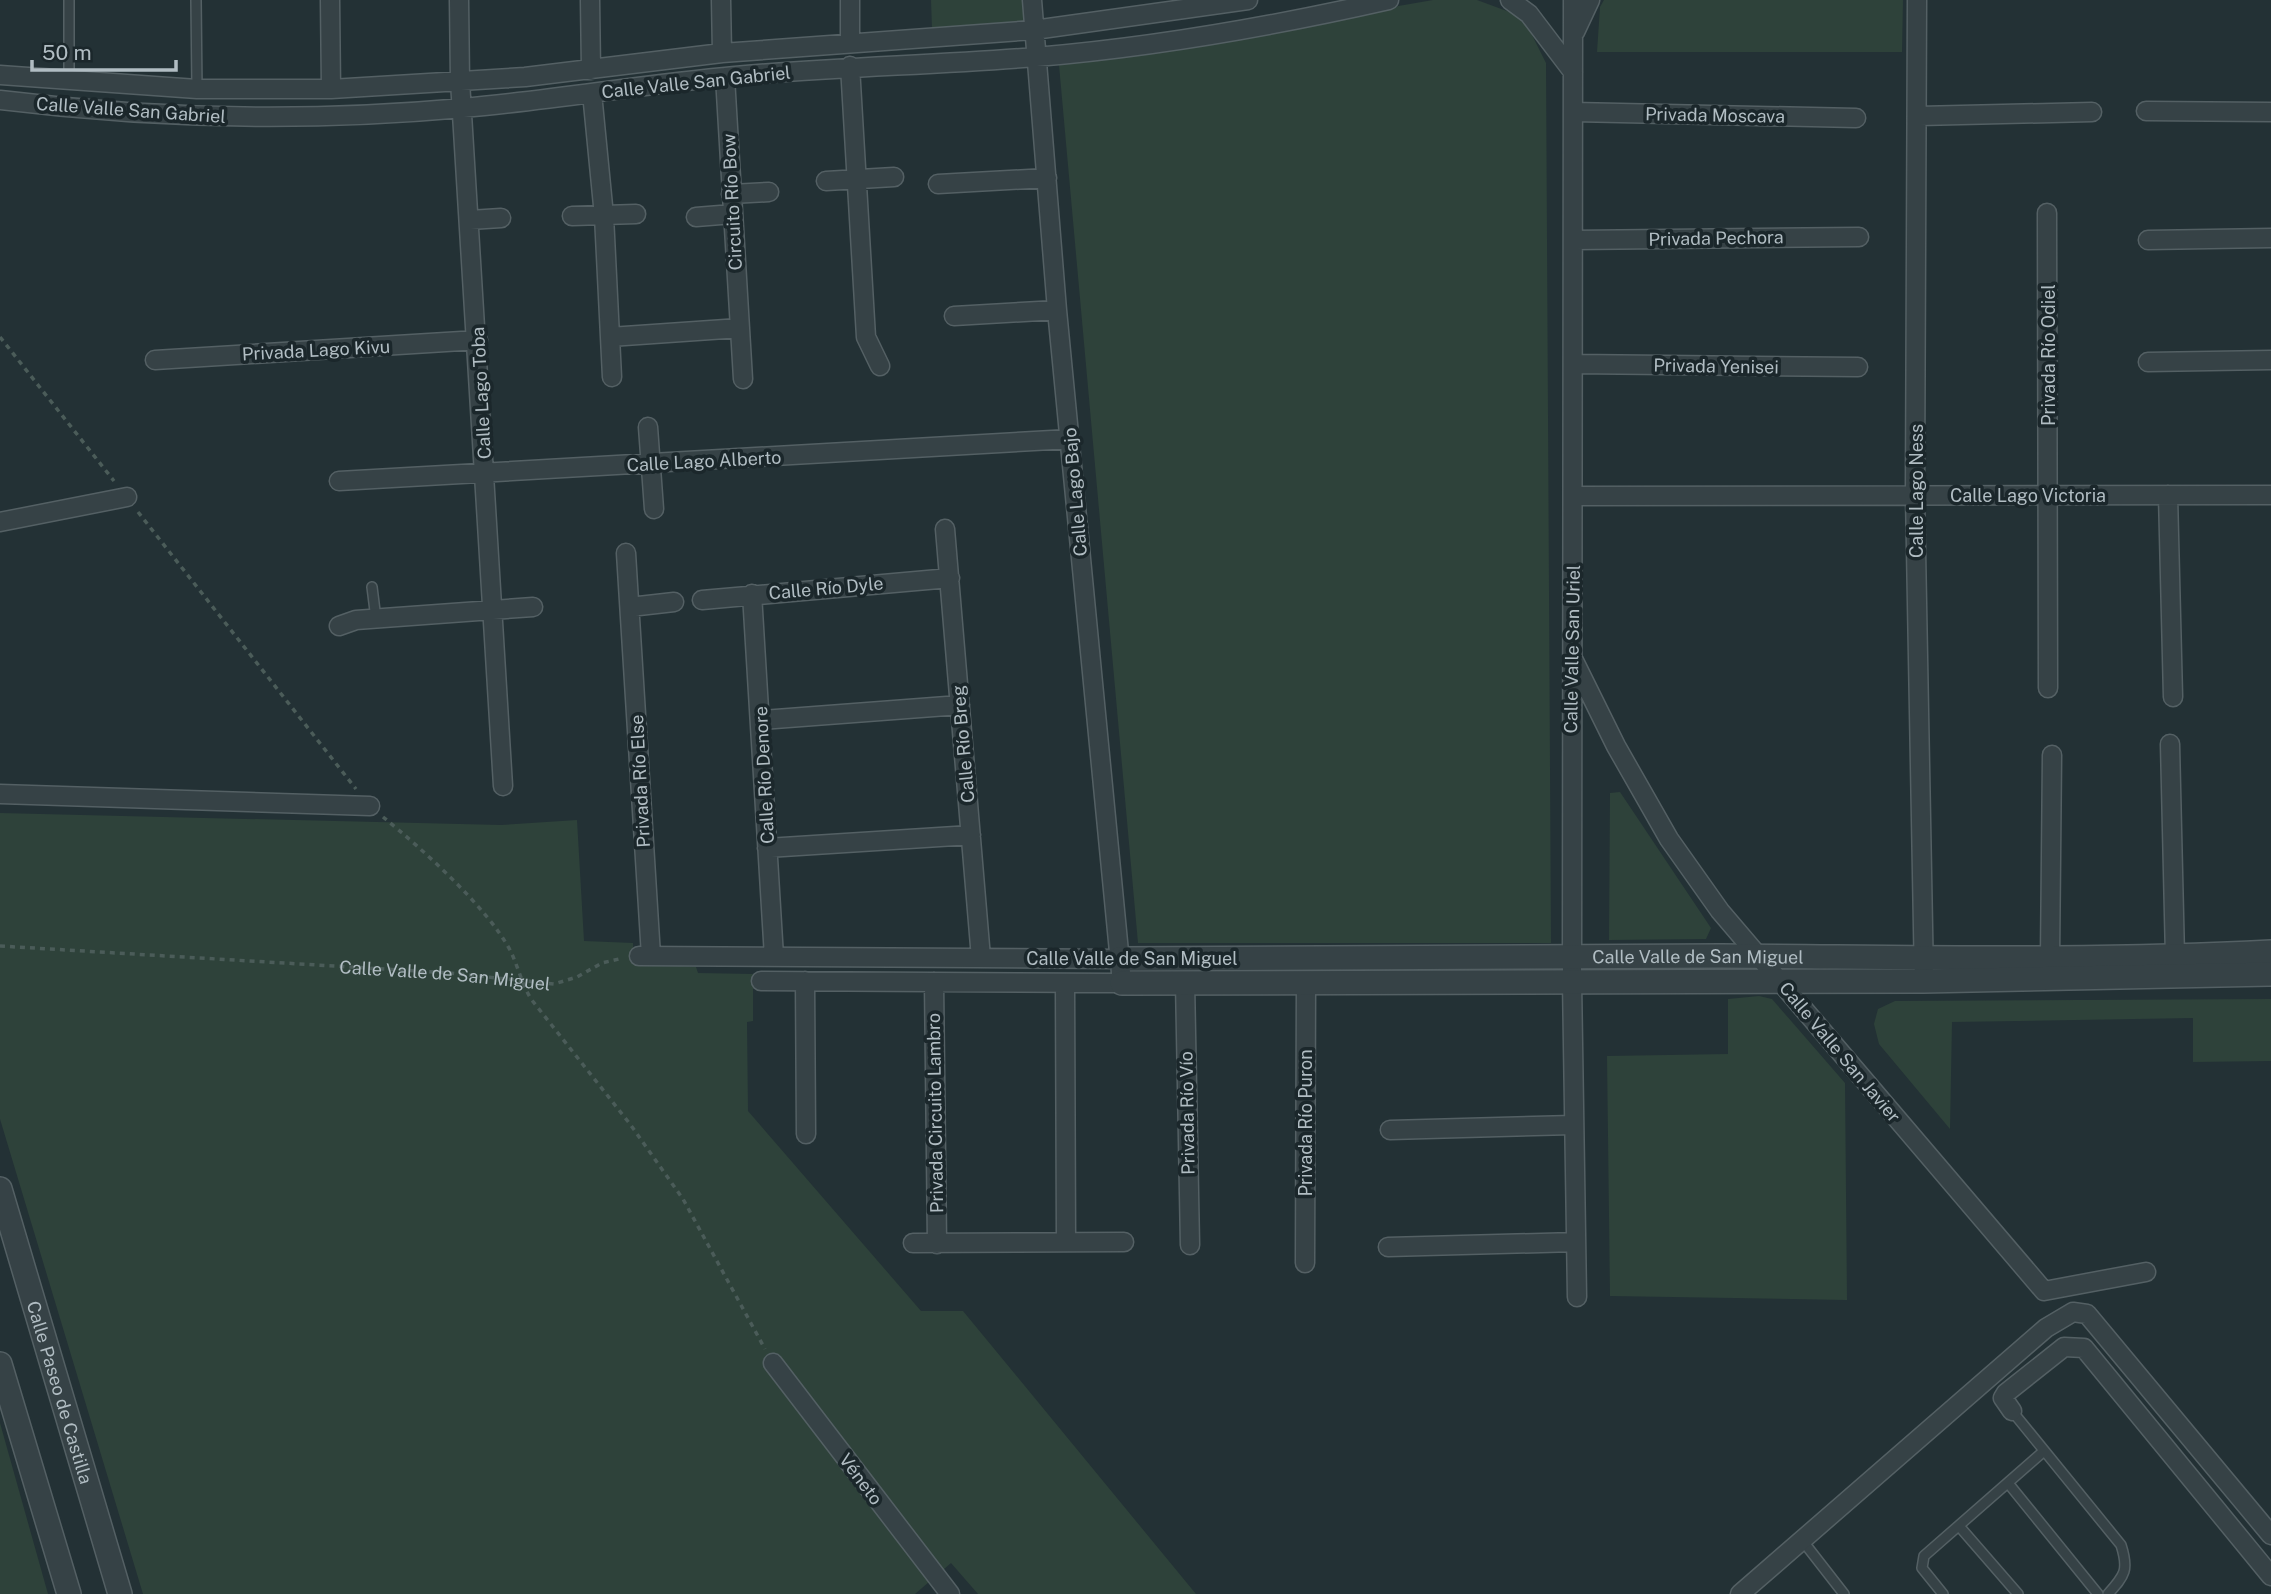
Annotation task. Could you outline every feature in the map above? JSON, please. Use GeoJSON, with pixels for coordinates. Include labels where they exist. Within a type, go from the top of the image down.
{"type":"FeatureCollection","features":[{"type":"Feature","properties":{"kind":"street"},"geometry":{"type":"LineString","coordinates":[[330,0],[331,89]]}},
{"type":"Feature","properties":{"kind":"street","name":"Calle Lago Toba"},"geometry":{"type":"LineString","coordinates":[[460,0],[460,80],[478,340],[503,786]]}},
{"type":"Feature","properties":{"kind":"street"},"geometry":{"type":"LineString","coordinates":[[590,0],[591,70]]}},
{"type":"Feature","properties":{"kind":"street"},"geometry":{"type":"LineString","coordinates":[[721,0],[722,53]]}},
{"type":"Feature","properties":{"kind":"street"},"geometry":{"type":"LineString","coordinates":[[850,0],[850,42]]}},
{"type":"Feature","properties":{"kind":"street","name":"Calle Lago Bajo"},"geometry":{"type":"LineString","coordinates":[[1032,0],[1058,310],[1122,983]]}},
{"type":"Feature","properties":{"kind":"street","name":"Calle Valle San Gabriel"},"geometry":{"type":"LineString","coordinates":[[0,75],[197,89],[331,89],[591,70],[722,53],[850,42],[1034,30],[1179,6],[1248,0]]}},
{"type":"Feature","properties":{"kind":"street","name":"Calle Valle San Gabriel"},"geometry":{"type":"LineString","coordinates":[[0,100],[90,111],[206,117],[462,108],[725,77],[850,66],[1037,57],[1296,20],[1390,0]]}},
{"type":"Feature","properties":{"kind":"street"},"geometry":{"type":"LineString","coordinates":[[1510,0],[1529,14],[1573,72]]}},
{"type":"Feature","properties":{"kind":"street","name":"Calle Valle San Uriel"},"geometry":{"type":"LineString","coordinates":[[1573,0],[1572,981],[1577,1297]]}},
{"type":"Feature","properties":{"kind":"street"},"geometry":{"type":"LineString","coordinates":[[1573,35],[1590,0]]}},
{"type":"Feature","properties":{"kind":"street","name":"Calle Lago Ness"},"geometry":{"type":"LineString","coordinates":[[1917,0],[1919,116],[1915,495],[1923,970]]}},
{"type":"Feature","properties":{"kind":"street"},"geometry":{"type":"LineString","coordinates":[[850,66],[866,338],[880,366]]}},
{"type":"Feature","properties":{"kind":"street","name":"Circuito Río Bow"},"geometry":{"type":"LineString","coordinates":[[725,77],[743,379]]}},
{"type":"Feature","properties":{"kind":"street"},"geometry":{"type":"LineString","coordinates":[[593,93],[604,216],[612,377]]}},
{"type":"Feature","properties":{"kind":"street"},"geometry":{"type":"LineString","coordinates":[[2146,111],[2271,112]]}},
{"type":"Feature","properties":{"kind":"street","name":"Privada Moscava"},"geometry":{"type":"LineString","coordinates":[[1574,112],[1856,118]]}},
{"type":"Feature","properties":{"kind":"street"},"geometry":{"type":"LineString","coordinates":[[1919,116],[2092,112]]}},
{"type":"Feature","properties":{"kind":"street"},"geometry":{"type":"LineString","coordinates":[[826,181],[894,177]]}},
{"type":"Feature","properties":{"kind":"street"},"geometry":{"type":"LineString","coordinates":[[938,184],[1047,178]]}},
{"type":"Feature","properties":{"kind":"street"},"geometry":{"type":"LineString","coordinates":[[732,194],[769,192]]}},
{"type":"Feature","properties":{"kind":"street","name":"Privada Río Odiel"},"geometry":{"type":"LineString","coordinates":[[2047,213],[2048,688]]}},
{"type":"Feature","properties":{"kind":"street"},"geometry":{"type":"LineString","coordinates":[[572,216],[636,214]]}},
{"type":"Feature","properties":{"kind":"street"},"geometry":{"type":"LineString","coordinates":[[696,217],[733,214]]}},
{"type":"Feature","properties":{"kind":"street"},"geometry":{"type":"LineString","coordinates":[[470,220],[502,218]]}},
{"type":"Feature","properties":{"kind":"street","name":"Privada Pechora"},"geometry":{"type":"LineString","coordinates":[[1574,240],[1859,237]]}},
{"type":"Feature","properties":{"kind":"street"},"geometry":{"type":"LineString","coordinates":[[2148,240],[2271,238]]}},
{"type":"Feature","properties":{"kind":"street"},"geometry":{"type":"LineString","coordinates":[[954,316],[1058,310]]}},
{"type":"Feature","properties":{"kind":"street"},"geometry":{"type":"LineString","coordinates":[[610,337],[740,328]]}},
{"type":"Feature","properties":{"kind":"street","name":"Privada Lago Kivu"},"geometry":{"type":"LineString","coordinates":[[155,360],[478,340]]}},
{"type":"Feature","properties":{"kind":"street"},"geometry":{"type":"LineString","coordinates":[[2148,362],[2271,360]]}},
{"type":"Feature","properties":{"kind":"street","name":"Privada Yenisei"},"geometry":{"type":"LineString","coordinates":[[1574,364],[1858,367]]}},
{"type":"Feature","properties":{"kind":"street"},"geometry":{"type":"LineString","coordinates":[[648,426],[654,509]]}},
{"type":"Feature","properties":{"kind":"street","name":"Calle Lago Alberto"},"geometry":{"type":"LineString","coordinates":[[339,481],[1070,439]]}},
{"type":"Feature","properties":{"kind":"street"},"geometry":{"type":"LineString","coordinates":[[2168,495],[2174,697]]}},
{"type":"Feature","properties":{"kind":"street","name":"Calle Lago Victoria"},"geometry":{"type":"LineString","coordinates":[[1574,496],[2271,495]]}},
{"type":"Feature","properties":{"kind":"street"},"geometry":{"type":"LineString","coordinates":[[0,522],[127,498]]}},
{"type":"Feature","properties":{"kind":"street","name":"Calle Río Breg"},"geometry":{"type":"LineString","coordinates":[[945,529],[981,958]]}},
{"type":"Feature","properties":{"kind":"street","name":"Privada Río Else"},"geometry":{"type":"LineString","coordinates":[[626,553],[645,956]]}},
{"type":"Feature","properties":{"kind":"street","name":"Calle Río Dyle"},"geometry":{"type":"LineString","coordinates":[[702,600],[950,578]]}},
{"type":"Feature","properties":{"kind":"street","name":"Calle Río Denore"},"geometry":{"type":"LineString","coordinates":[[752,594],[774,957]]}},
{"type":"Feature","properties":{"kind":"street"},"geometry":{"type":"LineString","coordinates":[[630,607],[674,602]]}},
{"type":"Feature","properties":{"kind":"street"},"geometry":{"type":"LineString","coordinates":[[339,626],[356,620],[533,607]]}},
{"type":"Feature","properties":{"kind":"street","name":"Calle Valle San Javier"},"geometry":{"type":"LineString","coordinates":[[1571,656],[1616,746],[1669,839],[1756,957],[1780,981],[2044,1291],[2146,1272]]}},
{"type":"Feature","properties":{"kind":"street"},"geometry":{"type":"LineString","coordinates":[[761,720],[960,705]]}},
{"type":"Feature","properties":{"kind":"street"},"geometry":{"type":"LineString","coordinates":[[2170,744],[2175,957]]}},
{"type":"Feature","properties":{"kind":"street"},"geometry":{"type":"LineString","coordinates":[[2050,958],[2052,755]]}},
{"type":"Feature","properties":{"kind":"street"},"geometry":{"type":"LineString","coordinates":[[0,794],[370,806]]}},
{"type":"Feature","properties":{"kind":"street"},"geometry":{"type":"LineString","coordinates":[[767,848],[971,835]]}},
{"type":"Feature","properties":{"kind":"street","name":"Calle Valle de San Miguel"},"geometry":{"type":"LineString","coordinates":[[761,981],[1780,981],[2050,958],[2175,957],[2271,951]]}},
{"type":"Feature","properties":{"kind":"street","name":"Calle Valle de San Miguel"},"geometry":{"type":"LineString","coordinates":[[645,956],[1119,959],[1756,957],[1923,970],[2271,974]]}},
{"type":"Feature","properties":{"kind":"street"},"geometry":{"type":"LineString","coordinates":[[806,981],[806,1134]]}},
{"type":"Feature","properties":{"kind":"street","name":"Privada Río Vío"},"geometry":{"type":"LineString","coordinates":[[1185,981],[1190,1245]]}},
{"type":"Feature","properties":{"kind":"street","name":"Privada Circuito Lambro"},"geometry":{"type":"LineString","coordinates":[[934,982],[937,1244]]}},
{"type":"Feature","properties":{"kind":"street"},"geometry":{"type":"LineString","coordinates":[[1065,983],[1066,1242]]}},
{"type":"Feature","properties":{"kind":"street","name":"Privada Río Puron"},"geometry":{"type":"LineString","coordinates":[[1305,1263],[1306,983]]}},
{"type":"Feature","properties":{"kind":"street"},"geometry":{"type":"LineString","coordinates":[[1390,1130],[1573,1125]]}},
{"type":"Feature","properties":{"kind":"street","name":"Calle Paseo de Castilla"},"geometry":{"type":"LineString","coordinates":[[0,1189],[120,1594]]}},
{"type":"Feature","properties":{"kind":"street"},"geometry":{"type":"LineString","coordinates":[[913,1243],[1124,1242]]}},
{"type":"Feature","properties":{"kind":"street"},"geometry":{"type":"LineString","coordinates":[[1388,1247],[1576,1242]]}},
{"type":"Feature","properties":{"kind":"street"},"geometry":{"type":"LineString","coordinates":[[1740,1594],[2046,1328],[2073,1312],[2087,1314],[2271,1535]]}},
{"type":"Feature","properties":{"kind":"street"},"geometry":{"type":"LineString","coordinates":[[2012,1411],[2003,1398],[2006,1393],[2064,1347],[2084,1348],[2271,1576]]}},
{"type":"Feature","properties":{"kind":"street","name":"Véneto"},"geometry":{"type":"LineString","coordinates":[[773,1363],[945,1592]]}},
{"type":"Feature","properties":{"kind":"street"},"geometry":{"type":"LineString","coordinates":[[0,1364],[69,1594]]}},
{"type":"Feature","properties":{"kind":"lane"},"geometry":{"type":"LineString","coordinates":[[69,0],[69,80]]}},
{"type":"Feature","properties":{"kind":"lane"},"geometry":{"type":"LineString","coordinates":[[196,0],[197,89]]}},
{"type":"Feature","properties":{"kind":"lane"},"geometry":{"type":"LineString","coordinates":[[372,587],[376,619]]}},
{"type":"Feature","properties":{"kind":"lane"},"geometry":{"type":"LineString","coordinates":[[2012,1411],[2121,1545],[2127,1563],[2123,1578],[2108,1594]]}},
{"type":"Feature","properties":{"kind":"lane"},"geometry":{"type":"LineString","coordinates":[[1944,1594],[1922,1568],[1924,1556],[2044,1451]]}},
{"type":"Feature","properties":{"kind":"lane"},"geometry":{"type":"LineString","coordinates":[[2008,1483],[2098,1594]]}},
{"type":"Feature","properties":{"kind":"lane"},"geometry":{"type":"LineString","coordinates":[[1959,1526],[2018,1594]]}},
{"type":"Feature","properties":{"kind":"lane"},"geometry":{"type":"LineString","coordinates":[[1802,1540],[1844,1594]]}},
{"type":"Feature","properties":{"kind":"path"},"geometry":{"type":"LineString","coordinates":[[0,337],[370,806],[420,846],[492,925],[511,951],[519,979],[531,999],[630,1124],[683,1199],[773,1363]]}},
{"type":"Feature","properties":{"kind":"path","name":"Calle Valle de San Miguel"},"geometry":{"type":"LineString","coordinates":[[0,946],[519,979],[554,984],[577,977],[602,962],[645,956]]}},
{"type":"Feature","properties":{"kind":"green space"},"geometry":{"type":"Polygon","coordinates":[[[931,0],[1023,0],[1025,22],[932,29],[931,0]]]}},
{"type":"Feature","properties":{"kind":"green space"},"geometry":{"type":"Polygon","coordinates":[[[1433,0],[1477,0],[1523,17],[1546,63],[1551,943],[1138,943],[1059,65],[1433,0]]]}},
{"type":"Feature","properties":{"kind":"green space"},"geometry":{"type":"Polygon","coordinates":[[[1604,0],[1903,0],[1902,52],[1597,52],[1600,7],[1604,0]]]}},
{"type":"Feature","properties":{"kind":"green space"},"geometry":{"type":"Polygon","coordinates":[[[1620,792],[1711,928],[1706,939],[1609,940],[1610,793],[1620,792]]]}},
{"type":"Feature","properties":{"kind":"green space"},"geometry":{"type":"Polygon","coordinates":[[[0,813],[501,825],[577,820],[584,941],[633,943],[634,963],[696,967],[698,973],[753,974],[753,1021],[747,1022],[748,1111],[921,1311],[963,1311],[1196,1594],[978,1594],[951,1563],[915,1594],[143,1594],[0,1119],[0,813]]]}},
{"type":"Feature","properties":{"kind":"green space"},"geometry":{"type":"Polygon","coordinates":[[[1759,996],[1772,999],[1845,1083],[1847,1300],[1610,1296],[1607,1056],[1728,1054],[1728,999],[1759,996]]]}},
{"type":"Feature","properties":{"kind":"green space"},"geometry":{"type":"Polygon","coordinates":[[[2271,999],[2271,1061],[2193,1062],[2193,1018],[1952,1022],[1950,1129],[1879,1044],[1874,1024],[1878,1009],[1895,1001],[2271,999]]]}},
{"type":"Feature","properties":{"kind":"green space"},"geometry":{"type":"Polygon","coordinates":[[[0,1423],[48,1594],[0,1594],[0,1423]]]}}]}
